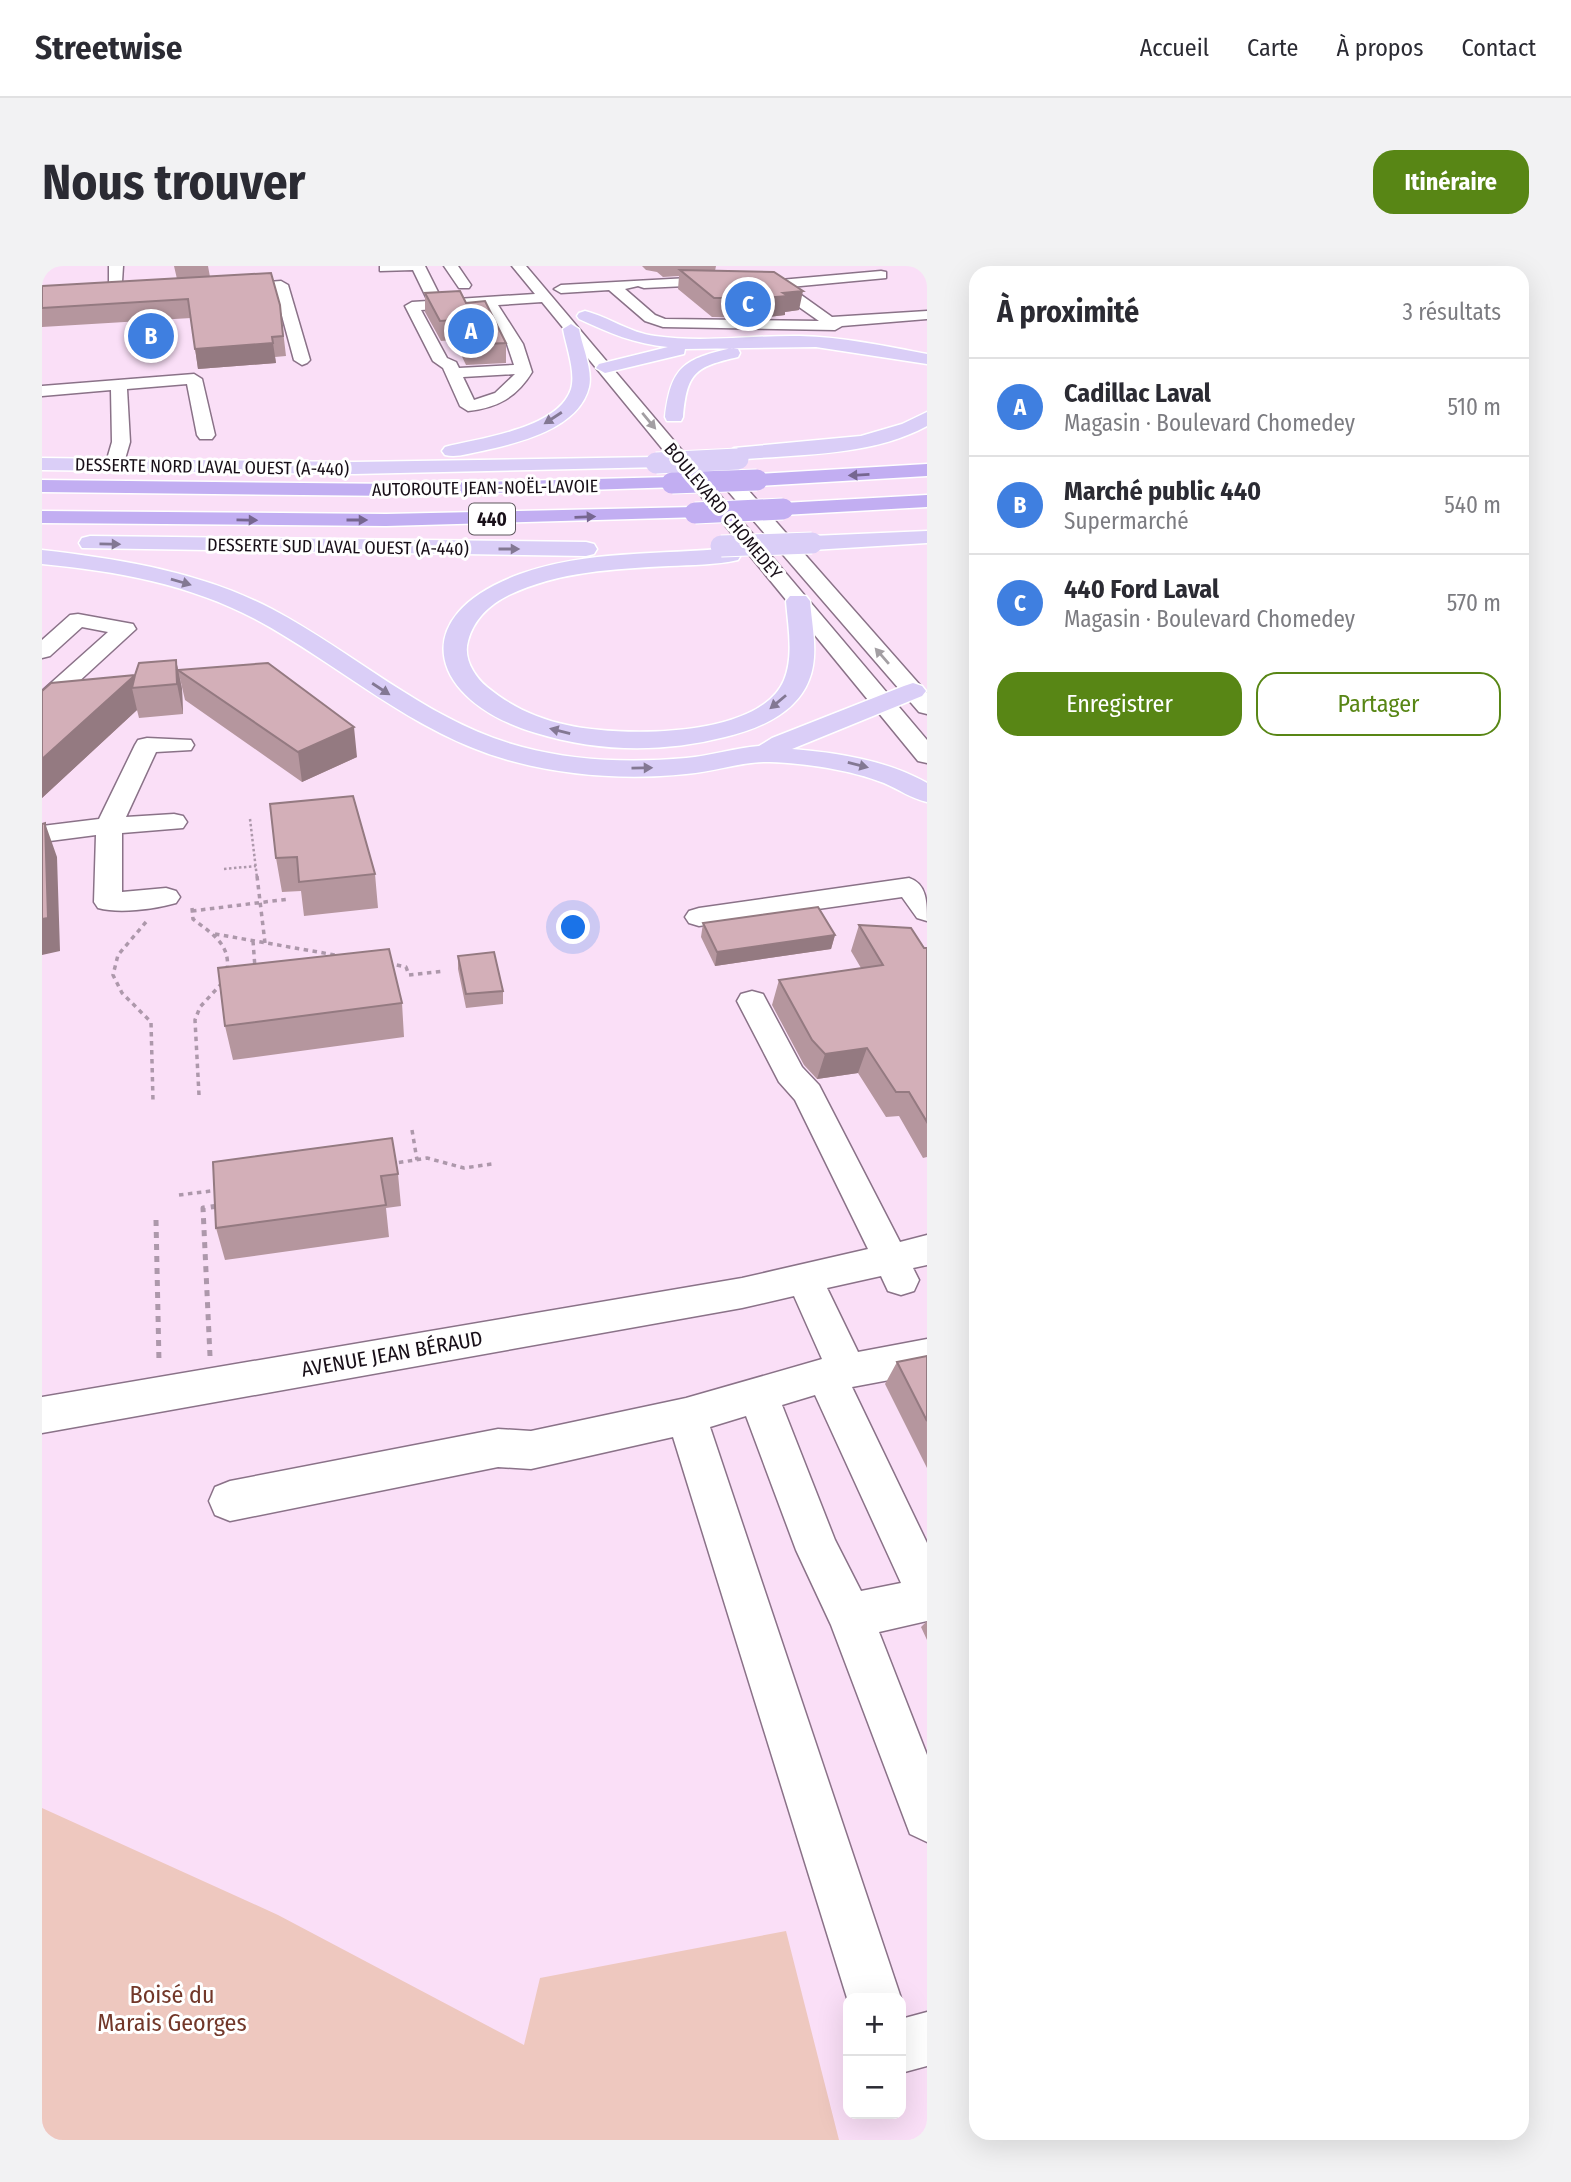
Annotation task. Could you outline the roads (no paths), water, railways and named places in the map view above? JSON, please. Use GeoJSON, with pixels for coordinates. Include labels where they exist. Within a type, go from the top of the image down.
{"type":"FeatureCollection","features":[{"type":"Feature","properties":{"kind":"highway","name":"AUTOROUTE JEAN-NOËL-LAVOIE"},"geometry":{"type":"LineString","coordinates":[[42,486],[398,490],[672,484],[927,470]]}},
{"type":"Feature","properties":{"kind":"highway"},"geometry":{"type":"LineString","coordinates":[[42,475],[398,490]]}},
{"type":"Feature","properties":{"kind":"highway","name":"AUTOROUTE JEAN-NOËL-LAVOIE"},"geometry":{"type":"LineString","coordinates":[[42,517],[373,520],[695,513],[927,501]]}},
{"type":"Feature","properties":{"kind":"main road"},"geometry":{"type":"LineString","coordinates":[[585,316],[633,336],[695,345],[764,341],[816,342],[851,345],[927,359]]}},
{"type":"Feature","properties":{"kind":"main road"},"geometry":{"type":"LineString","coordinates":[[182,467],[413,456],[461,450],[512,437],[551,420],[577,395],[581,381],[572,329]]}},
{"type":"Feature","properties":{"kind":"main road"},"geometry":{"type":"LineString","coordinates":[[622,368],[695,345]]}},
{"type":"Feature","properties":{"kind":"main road"},"geometry":{"type":"LineString","coordinates":[[674,417],[676,388],[685,371],[704,360],[733,352],[773,348],[831,351],[875,360],[910,373]]}},
{"type":"Feature","properties":{"kind":"main road"},"geometry":{"type":"LineString","coordinates":[[736,457],[875,438],[910,428],[927,418]]}},
{"type":"Feature","properties":{"kind":"main road","name":"DESSERTE NORD LAVAL OUEST (A-440)"},"geometry":{"type":"LineString","coordinates":[[42,464],[435,468],[656,463],[901,451]]}},
{"type":"Feature","properties":{"kind":"main road"},"geometry":{"type":"LineString","coordinates":[[798,601],[802,664],[793,688],[779,703],[758,716],[731,727],[702,734],[632,741],[591,737],[524,720],[498,708],[478,693],[458,669],[453,645],[461,621],[479,602],[520,581],[553,572],[725,551],[927,537]]}},
{"type":"Feature","properties":{"kind":"main road","name":"DESSERTE SUD LAVAL OUEST (A-440)"},"geometry":{"type":"LineString","coordinates":[[42,542],[725,551]]}},
{"type":"Feature","properties":{"kind":"main road"},"geometry":{"type":"LineString","coordinates":[[42,557],[142,572],[235,601],[285,627],[443,727],[502,750],[573,764],[632,768],[687,766],[765,754],[829,759],[857,764],[893,776],[927,794]]}},
{"type":"Feature","properties":{"kind":"main road"},"geometry":{"type":"LineString","coordinates":[[765,754],[781,744],[883,704],[920,699]]}},
{"type":"Feature","properties":{"kind":"street"},"geometry":{"type":"LineString","coordinates":[[98,296],[123,295],[116,266]]}},
{"type":"Feature","properties":{"kind":"street"},"geometry":{"type":"LineString","coordinates":[[385,268],[415,266],[423,288],[437,304]]}},
{"type":"Feature","properties":{"kind":"street"},"geometry":{"type":"LineString","coordinates":[[451,266],[464,285]]}},
{"type":"Feature","properties":{"kind":"street","name":"BOULEVARD CHOMEDEY"},"geometry":{"type":"LineString","coordinates":[[519,266],[572,329],[622,368]]}},
{"type":"Feature","properties":{"kind":"street"},"geometry":{"type":"LineString","coordinates":[[604,277],[714,268],[741,269]]}},
{"type":"Feature","properties":{"kind":"street"},"geometry":{"type":"LineString","coordinates":[[639,275],[776,284],[881,275]]}},
{"type":"Feature","properties":{"kind":"street"},"geometry":{"type":"LineString","coordinates":[[639,275],[691,325]]}},
{"type":"Feature","properties":{"kind":"street"},"geometry":{"type":"LineString","coordinates":[[604,277],[652,320],[691,325],[767,326],[765,320],[927,316]]}},
{"type":"Feature","properties":{"kind":"street","name":"BOULEVARD CHOMEDEY"},"geometry":{"type":"LineString","coordinates":[[604,277],[555,283],[585,316],[798,601],[927,756]]}},
{"type":"Feature","properties":{"kind":"street"},"geometry":{"type":"LineString","coordinates":[[776,284],[824,318]]}},
{"type":"Feature","properties":{"kind":"street"},"geometry":{"type":"LineString","coordinates":[[209,290],[281,285],[302,360]]}},
{"type":"Feature","properties":{"kind":"street"},"geometry":{"type":"LineString","coordinates":[[489,301],[516,344],[524,369],[514,387],[492,401],[468,406],[450,365],[441,361],[412,306],[437,304],[489,301],[546,298]]}},
{"type":"Feature","properties":{"kind":"street"},"geometry":{"type":"LineString","coordinates":[[453,373],[524,369]]}},
{"type":"Feature","properties":{"kind":"street"},"geometry":{"type":"LineString","coordinates":[[42,391],[194,379],[206,435]]}},
{"type":"Feature","properties":{"kind":"street"},"geometry":{"type":"LineString","coordinates":[[114,466],[121,442],[119,385]]}},
{"type":"Feature","properties":{"kind":"street","name":"BOULEVARD CHOMEDEY"},"geometry":{"type":"LineString","coordinates":[[658,400],[920,699]]}},
{"type":"Feature","properties":{"kind":"street"},"geometry":{"type":"LineString","coordinates":[[42,651],[78,620],[125,629],[42,703]]}},
{"type":"Feature","properties":{"kind":"street"},"geometry":{"type":"LineString","coordinates":[[166,897],[108,902],[109,826],[147,745],[182,745]]}},
{"type":"Feature","properties":{"kind":"street"},"geometry":{"type":"LineString","coordinates":[[42,834],[174,822]]}},
{"type":"Feature","properties":{"kind":"street"},"geometry":{"type":"LineString","coordinates":[[699,917],[909,887],[927,912]]}},
{"type":"Feature","properties":{"kind":"street"},"geometry":{"type":"LineString","coordinates":[[752,1001],[790,1074],[808,1093],[853,1183],[906,1271]]}},
{"type":"Feature","properties":{"kind":"street","name":"AVENUE JEAN BÉRAUD"},"geometry":{"type":"LineString","coordinates":[[42,1415],[742,1293],[906,1271],[927,1250]]}},
{"type":"Feature","properties":{"kind":"street"},"geometry":{"type":"LineString","coordinates":[[806,1283],[837,1373],[927,1591]]}},
{"type":"Feature","properties":{"kind":"street"},"geometry":{"type":"LineString","coordinates":[[230,1501],[498,1448],[531,1450],[685,1416],[837,1373],[927,1356]]}},
{"type":"Feature","properties":{"kind":"street"},"geometry":{"type":"LineString","coordinates":[[758,1394],[818,1550],[850,1616],[927,1817]]}},
{"type":"Feature","properties":{"kind":"street"},"geometry":{"type":"LineString","coordinates":[[685,1416],[872,1993]]}},
{"type":"Feature","properties":{"kind":"street"},"geometry":{"type":"LineString","coordinates":[[850,1616],[927,1599]]}},
{"type":"Feature","properties":{"kind":"street"},"geometry":{"type":"LineString","coordinates":[[906,2045],[927,2039]]}},
{"type":"Feature","properties":{"kind":"place","name":"440 Ford Laval"},"geometry":{"type":"Point","coordinates":[748,304]}},
{"type":"Feature","properties":{"kind":"place","name":"Cadillac Laval"},"geometry":{"type":"Point","coordinates":[471,331]}},
{"type":"Feature","properties":{"kind":"place","name":"Marché public 440"},"geometry":{"type":"Point","coordinates":[151,336]}},
{"type":"Feature","properties":{"kind":"park label","name":"Boisé du Marais Georges"},"geometry":{"type":"Point","coordinates":[172,2009]}}]}
